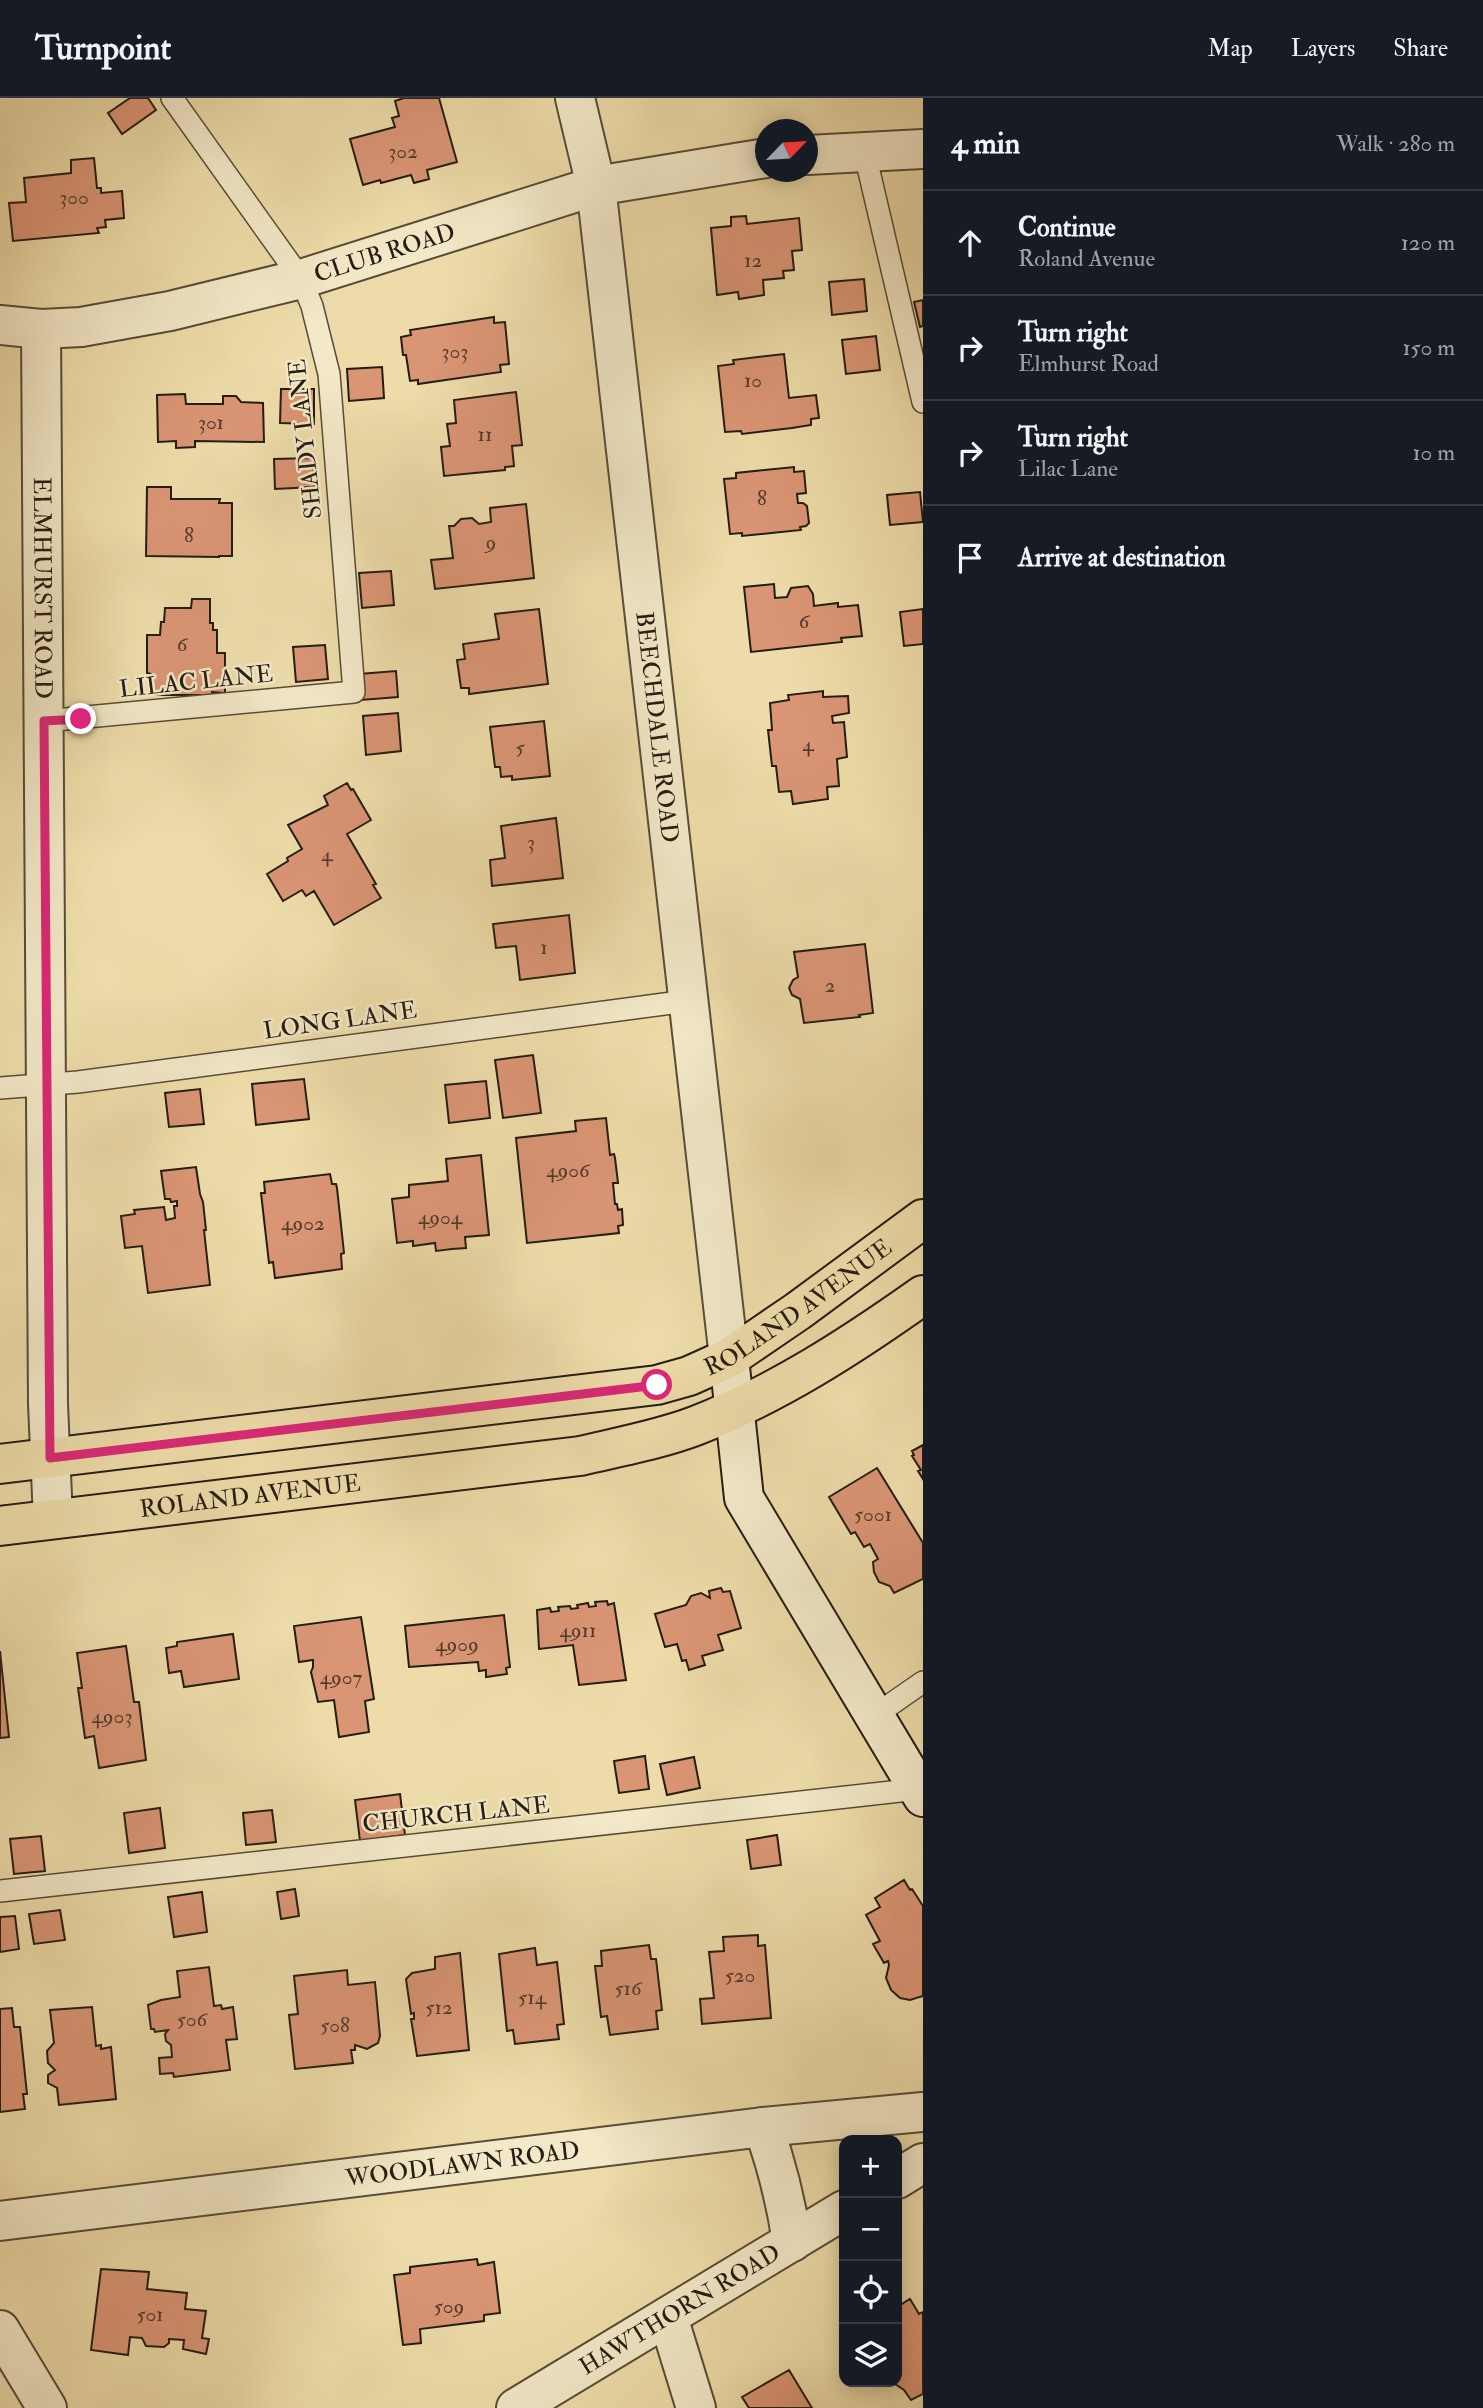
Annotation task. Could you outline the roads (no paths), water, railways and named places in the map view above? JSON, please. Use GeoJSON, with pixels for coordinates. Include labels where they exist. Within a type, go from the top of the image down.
{"type":"FeatureCollection","features":[{"type":"Feature","properties":{"kind":"main road","name":"ROLAND AVENUE"},"geometry":{"type":"LineString","coordinates":[[0,1464],[657,1385],[689,1376],[729,1357],[798,1311],[923,1219]]}},
{"type":"Feature","properties":{"kind":"main road","name":"ROLAND AVENUE"},"geometry":{"type":"LineString","coordinates":[[0,1527],[580,1456],[673,1433],[734,1408],[816,1367],[923,1295]]}},
{"type":"Feature","properties":{"kind":"street","name":"BEECHDALE ROAD"},"geometry":{"type":"LineString","coordinates":[[575,98],[596,186],[744,1498],[920,1793]]}},
{"type":"Feature","properties":{"kind":"street"},"geometry":{"type":"LineString","coordinates":[[818,154],[923,149]]}},
{"type":"Feature","properties":{"kind":"street","name":"CLUB ROAD"},"geometry":{"type":"LineString","coordinates":[[0,326],[41,329],[121,321],[300,279],[596,186],[755,160]]}},
{"type":"Feature","properties":{"kind":"street","name":"ELMHURST ROAD"},"geometry":{"type":"LineString","coordinates":[[41,329],[46,1083],[53,1519]]}},
{"type":"Feature","properties":{"kind":"street","name":"WOODLAWN ROAD"},"geometry":{"type":"LineString","coordinates":[[0,2221],[763,2127],[923,2112]]}},
{"type":"Feature","properties":{"kind":"street"},"geometry":{"type":"LineString","coordinates":[[763,2127],[777,2163],[792,2242]]}},
{"type":"Feature","properties":{"kind":"street"},"geometry":{"type":"LineString","coordinates":[[902,2176],[923,2163]]}},
{"type":"Feature","properties":{"kind":"street","name":"HAWTHORN ROAD"},"geometry":{"type":"LineString","coordinates":[[516,2408],[839,2213]]}},
{"type":"Feature","properties":{"kind":"street"},"geometry":{"type":"LineString","coordinates":[[668,2317],[696,2408]]}},
{"type":"Feature","properties":{"kind":"street"},"geometry":{"type":"LineString","coordinates":[[0,2330],[47,2408]]}},
{"type":"Feature","properties":{"kind":"lane","name":"SHADY LANE"},"geometry":{"type":"LineString","coordinates":[[172,98],[300,279],[312,306],[329,374],[354,692]]}},
{"type":"Feature","properties":{"kind":"lane"},"geometry":{"type":"LineString","coordinates":[[864,150],[923,402]]}},
{"type":"Feature","properties":{"kind":"lane","name":"LILAC LANE"},"geometry":{"type":"LineString","coordinates":[[44,721],[354,692]]}},
{"type":"Feature","properties":{"kind":"lane","name":"LONG LANE"},"geometry":{"type":"LineString","coordinates":[[0,1088],[78,1082],[687,1001]]}},
{"type":"Feature","properties":{"kind":"lane"},"geometry":{"type":"LineString","coordinates":[[874,1716],[923,1682]]}},
{"type":"Feature","properties":{"kind":"lane","name":"CHURCH LANE"},"geometry":{"type":"LineString","coordinates":[[0,1891],[920,1793]]}}]}
